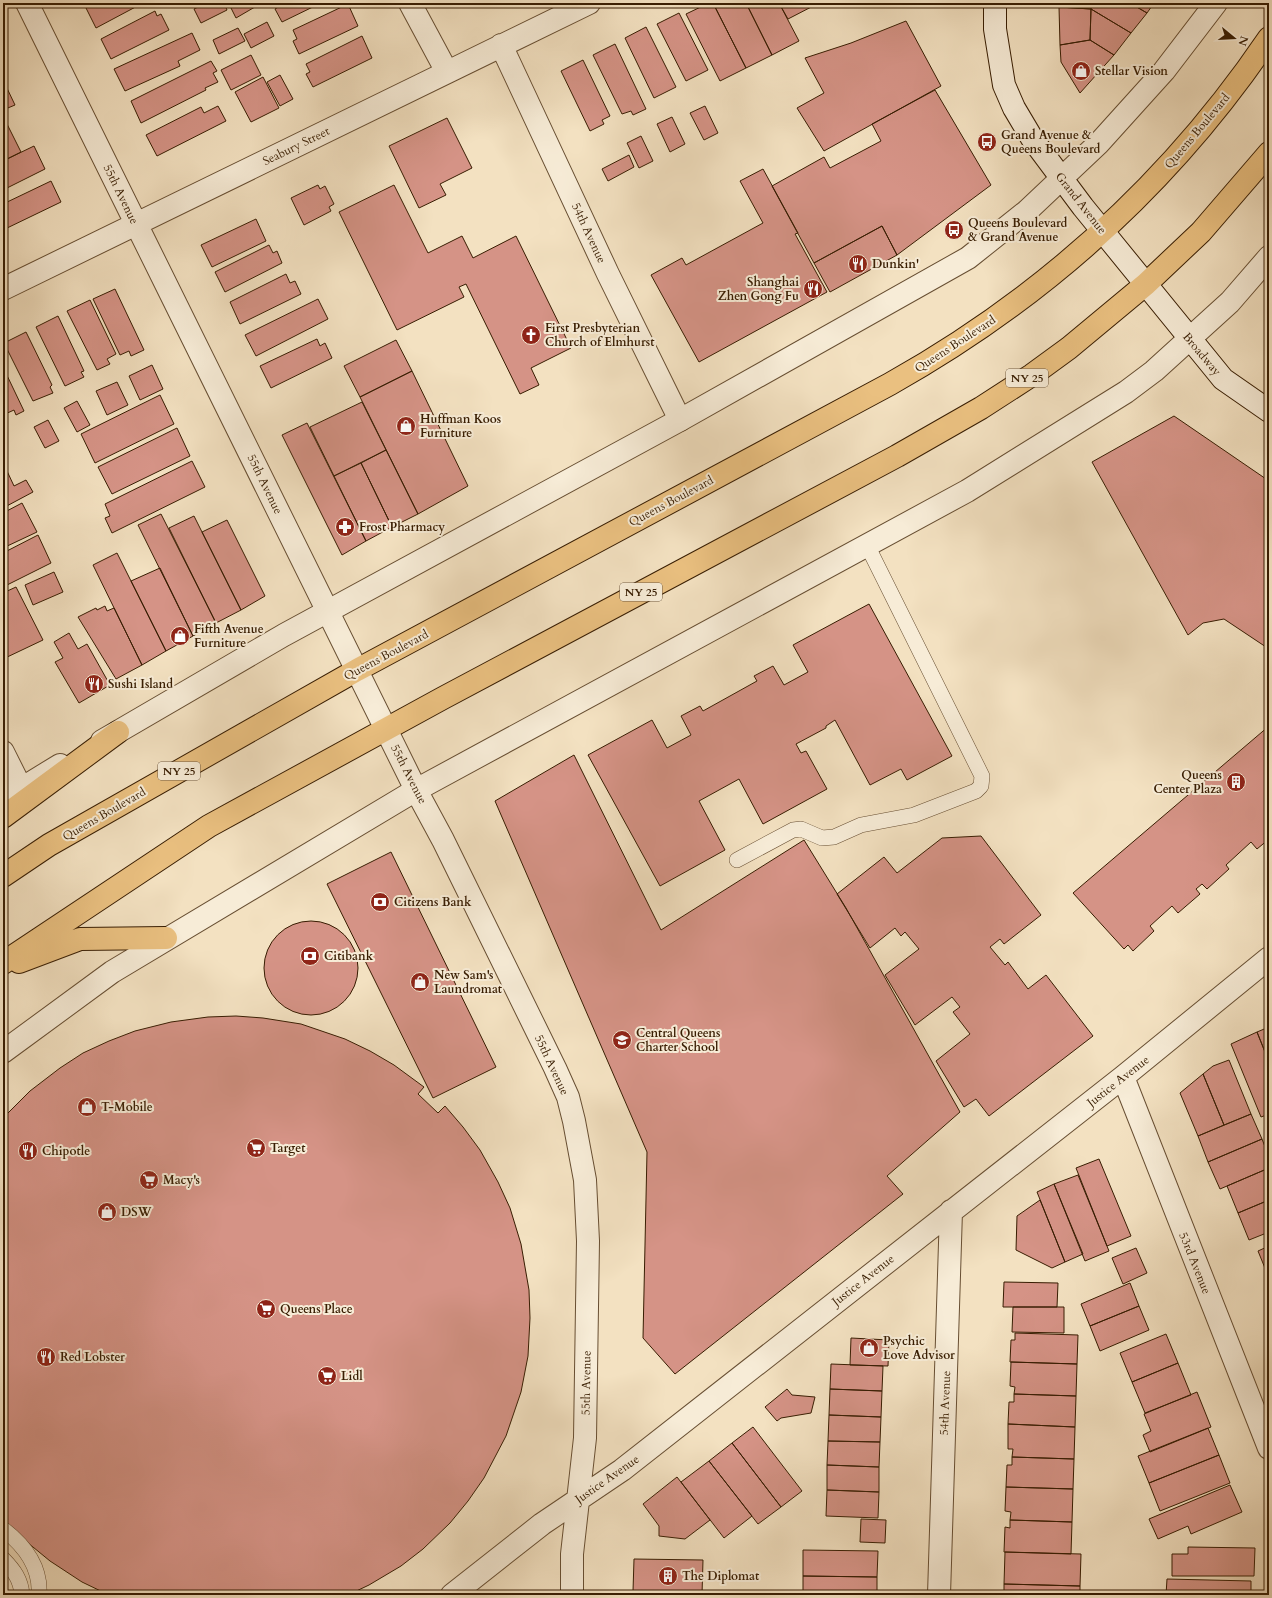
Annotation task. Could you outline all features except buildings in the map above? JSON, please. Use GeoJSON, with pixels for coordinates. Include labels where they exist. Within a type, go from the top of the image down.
{"type":"FeatureCollection","features":[{"type":"Feature","properties":{"kind":"main road","name":"Queens Boulevard"},"geometry":{"type":"LineString","coordinates":[[3,876],[50,845],[357,670],[928,363],[1002,314],[1066,265],[1141,196],[1186,146],[1248,68],[1269,38]]}},
{"type":"Feature","properties":{"kind":"main road","name":"NY 25"},"geometry":{"type":"LineString","coordinates":[[3,963],[209,826],[386,729],[945,430],[1032,375],[1069,348],[1146,284],[1201,232],[1269,153]]}},
{"type":"Feature","properties":{"kind":"main road"},"geometry":{"type":"LineString","coordinates":[[3,817],[118,732]]}},
{"type":"Feature","properties":{"kind":"main road"},"geometry":{"type":"LineString","coordinates":[[3,968],[80,939],[166,938]]}},
{"type":"Feature","properties":{"kind":"street","name":"55th Avenue"},"geometry":{"type":"LineString","coordinates":[[27,3],[416,790],[443,840],[568,1097],[586,1180],[588,1241],[585,1438],[572,1554],[572,1595]]}},
{"type":"Feature","properties":{"kind":"street"},"geometry":{"type":"LineString","coordinates":[[410,3],[447,72]]}},
{"type":"Feature","properties":{"kind":"street","name":"Seabury Street"},"geometry":{"type":"LineString","coordinates":[[3,289],[501,45],[590,3]]}},
{"type":"Feature","properties":{"kind":"street","name":"Grand Avenue"},"geometry":{"type":"LineString","coordinates":[[995,3],[996,36],[1004,86],[1014,108],[1026,130],[1061,178],[1146,284]]}},
{"type":"Feature","properties":{"kind":"street"},"geometry":{"type":"LineString","coordinates":[[3,800],[21,788],[328,611],[680,420],[968,258],[1027,211],[1099,143],[1139,100],[1194,34],[1216,3]]}},
{"type":"Feature","properties":{"kind":"street","name":"54th Avenue"},"geometry":{"type":"LineString","coordinates":[[501,45],[608,274],[680,420]]}},
{"type":"Feature","properties":{"kind":"street"},"geometry":{"type":"LineString","coordinates":[[3,1052],[112,972],[166,938],[416,790],[967,491],[1126,392],[1154,371],[1230,302],[1269,256]]}},
{"type":"Feature","properties":{"kind":"street","name":"Broadway"},"geometry":{"type":"LineString","coordinates":[[1146,284],[1189,340],[1223,379],[1269,411]]}},
{"type":"Feature","properties":{"kind":"street"},"geometry":{"type":"LineString","coordinates":[[3,752],[21,788]]}},
{"type":"Feature","properties":{"kind":"street","name":"Justice Avenue"},"geometry":{"type":"LineString","coordinates":[[452,1595],[542,1524],[622,1470],[951,1211],[1123,1078],[1269,958]]}},
{"type":"Feature","properties":{"kind":"street","name":"53rd Avenue"},"geometry":{"type":"LineString","coordinates":[[1123,1078],[1269,1448]]}},
{"type":"Feature","properties":{"kind":"street","name":"54th Avenue"},"geometry":{"type":"LineString","coordinates":[[939,1595],[951,1211]]}},
{"type":"Feature","properties":{"kind":"lane"},"geometry":{"type":"LineString","coordinates":[[737,860],[793,830],[801,828],[822,838],[834,837],[861,825],[914,815],[976,791],[981,786],[982,776],[867,545]]}},
{"type":"Feature","properties":{"kind":"lane"},"geometry":{"type":"LineString","coordinates":[[3,1529],[11,1535],[30,1557],[38,1574],[39,1595]]}},
{"type":"Feature","properties":{"kind":"lane"},"geometry":{"type":"LineString","coordinates":[[3,1560],[16,1574],[22,1585],[22,1595]]}},
{"type":"Feature","properties":{"kind":"place","name":"Stellar Vision"},"geometry":{"type":"Point","coordinates":[1081,71]}},
{"type":"Feature","properties":{"kind":"place","name":"Grand Avenue & Queens Boulevard"},"geometry":{"type":"Point","coordinates":[987,142]}},
{"type":"Feature","properties":{"kind":"place","name":"Queens Boulevard & Grand Avenue"},"geometry":{"type":"Point","coordinates":[954,230]}},
{"type":"Feature","properties":{"kind":"place","name":"Dunkin'"},"geometry":{"type":"Point","coordinates":[858,264]}},
{"type":"Feature","properties":{"kind":"place","name":"Shanghai Zhen Gong Fu"},"geometry":{"type":"Point","coordinates":[813,289]}},
{"type":"Feature","properties":{"kind":"place","name":"First Presbyterian Church of Elmhurst"},"geometry":{"type":"Point","coordinates":[531,335]}},
{"type":"Feature","properties":{"kind":"place","name":"Huffman Koos Furniture"},"geometry":{"type":"Point","coordinates":[406,426]}},
{"type":"Feature","properties":{"kind":"place","name":"Frost Pharmacy"},"geometry":{"type":"Point","coordinates":[345,527]}},
{"type":"Feature","properties":{"kind":"place","name":"Fifth Avenue Furniture"},"geometry":{"type":"Point","coordinates":[180,636]}},
{"type":"Feature","properties":{"kind":"place","name":"Sushi Island"},"geometry":{"type":"Point","coordinates":[94,684]}},
{"type":"Feature","properties":{"kind":"place","name":"Queens Center Plaza"},"geometry":{"type":"Point","coordinates":[1236,782]}},
{"type":"Feature","properties":{"kind":"place","name":"Citizens Bank"},"geometry":{"type":"Point","coordinates":[380,902]}},
{"type":"Feature","properties":{"kind":"place","name":"Citibank"},"geometry":{"type":"Point","coordinates":[310,956]}},
{"type":"Feature","properties":{"kind":"place","name":"New Sam's Laundromat"},"geometry":{"type":"Point","coordinates":[420,982]}},
{"type":"Feature","properties":{"kind":"place","name":"Central Queens Charter School"},"geometry":{"type":"Point","coordinates":[622,1040]}},
{"type":"Feature","properties":{"kind":"place","name":"T-Mobile"},"geometry":{"type":"Point","coordinates":[87,1107]}},
{"type":"Feature","properties":{"kind":"place","name":"Target"},"geometry":{"type":"Point","coordinates":[256,1148]}},
{"type":"Feature","properties":{"kind":"place","name":"Chipotle"},"geometry":{"type":"Point","coordinates":[28,1151]}},
{"type":"Feature","properties":{"kind":"place","name":"Macy's"},"geometry":{"type":"Point","coordinates":[149,1180]}},
{"type":"Feature","properties":{"kind":"place","name":"DSW"},"geometry":{"type":"Point","coordinates":[107,1212]}},
{"type":"Feature","properties":{"kind":"place","name":"Queens Place"},"geometry":{"type":"Point","coordinates":[266,1309]}},
{"type":"Feature","properties":{"kind":"place","name":"Psychic Love Advisor"},"geometry":{"type":"Point","coordinates":[869,1348]}},
{"type":"Feature","properties":{"kind":"place","name":"Red Lobster"},"geometry":{"type":"Point","coordinates":[46,1357]}},
{"type":"Feature","properties":{"kind":"place","name":"Lidl"},"geometry":{"type":"Point","coordinates":[327,1376]}},
{"type":"Feature","properties":{"kind":"place","name":"The Diplomat"},"geometry":{"type":"Point","coordinates":[668,1576]}}]}
